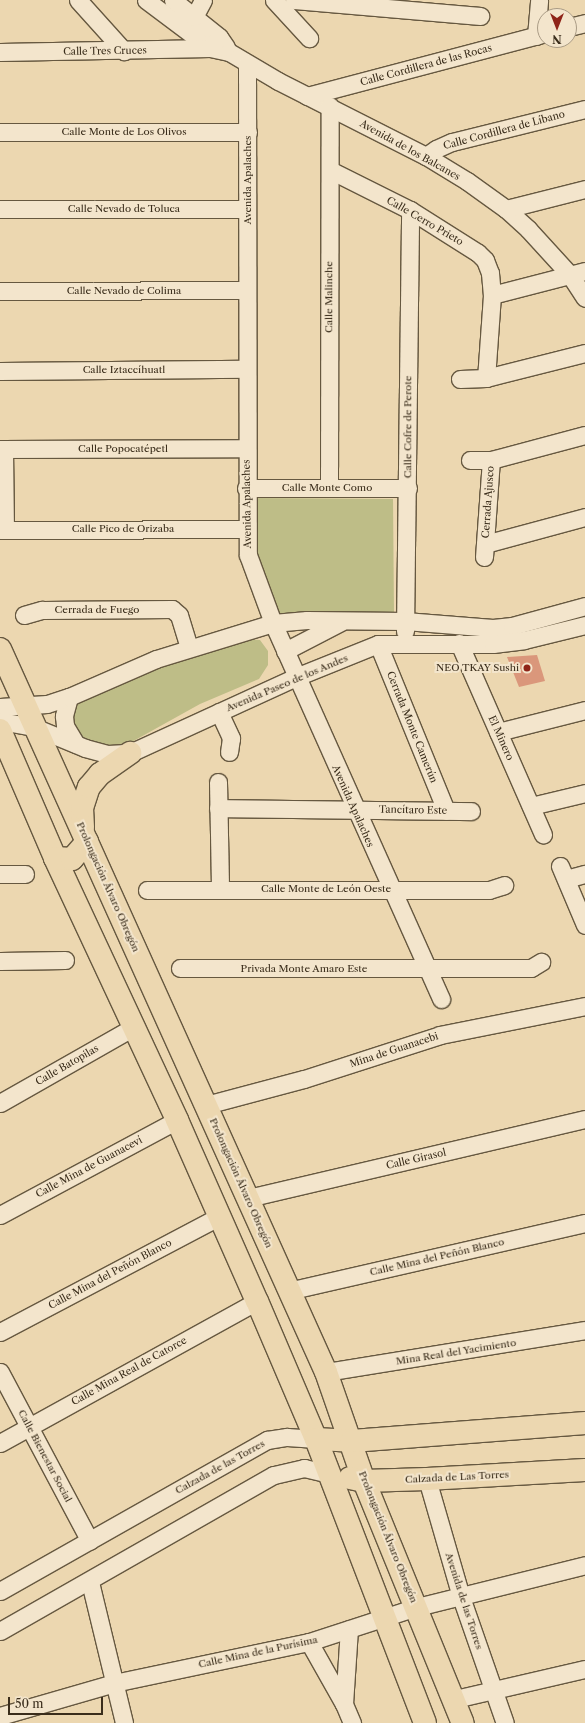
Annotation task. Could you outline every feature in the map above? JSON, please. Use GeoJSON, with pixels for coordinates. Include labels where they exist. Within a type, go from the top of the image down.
{"type":"FeatureCollection","features":[{"type":"Feature","properties":{"kind":"main road","name":"Prolongación Álvaro Obregón"},"geometry":{"type":"LineString","coordinates":[[0,650],[246,1193],[288,1291],[326,1372],[352,1441],[364,1481],[417,1607],[463,1723]]}},
{"type":"Feature","properties":{"kind":"main road"},"geometry":{"type":"LineString","coordinates":[[0,730],[55,858],[177,1120],[257,1300],[316,1439],[425,1723]]}},
{"type":"Feature","properties":{"kind":"main road"},"geometry":{"type":"LineString","coordinates":[[55,858],[72,859],[85,836],[82,808],[89,787],[100,774],[130,753]]}},
{"type":"Feature","properties":{"kind":"main road"},"geometry":{"type":"LineString","coordinates":[[204,1180],[207,1171],[219,1169],[246,1193]]}},
{"type":"Feature","properties":{"kind":"main road","name":"Calzada de las Torres"},"geometry":{"type":"LineString","coordinates":[[316,1439],[352,1441],[585,1422]]}},
{"type":"Feature","properties":{"kind":"main road","name":"Calzada de Las Torres"},"geometry":{"type":"LineString","coordinates":[[329,1474],[364,1481],[585,1470]]}},
{"type":"Feature","properties":{"kind":"street"},"geometry":{"type":"LineString","coordinates":[[78,0],[124,51]]}},
{"type":"Feature","properties":{"kind":"street"},"geometry":{"type":"LineString","coordinates":[[146,0],[247,64]]}},
{"type":"Feature","properties":{"kind":"street"},"geometry":{"type":"LineString","coordinates":[[173,0],[194,17],[215,43]]}},
{"type":"Feature","properties":{"kind":"street"},"geometry":{"type":"LineString","coordinates":[[194,17],[203,0]]}},
{"type":"Feature","properties":{"kind":"street"},"geometry":{"type":"LineString","coordinates":[[274,0],[309,38]]}},
{"type":"Feature","properties":{"kind":"street"},"geometry":{"type":"LineString","coordinates":[[294,0],[480,16]]}},
{"type":"Feature","properties":{"kind":"street","name":"Calle Cordillera de las Rocas"},"geometry":{"type":"LineString","coordinates":[[307,96],[537,35]]}},
{"type":"Feature","properties":{"kind":"street","name":"Calle Tres Cruces"},"geometry":{"type":"LineString","coordinates":[[0,52],[124,51],[215,43]]}},
{"type":"Feature","properties":{"kind":"street","name":"Avenida de los Balcanes"},"geometry":{"type":"LineString","coordinates":[[247,64],[426,156],[506,209],[578,273],[585,298]]}},
{"type":"Feature","properties":{"kind":"street","name":"Avenida Apalaches"},"geometry":{"type":"LineString","coordinates":[[247,64],[246,543],[251,569],[296,677],[390,889],[441,999]]}},
{"type":"Feature","properties":{"kind":"street","name":"Calle Malinche"},"geometry":{"type":"LineString","coordinates":[[329,488],[330,106]]}},
{"type":"Feature","properties":{"kind":"street","name":"Calle Cordillera de Líbano"},"geometry":{"type":"LineString","coordinates":[[426,156],[436,149],[452,142],[585,109]]}},
{"type":"Feature","properties":{"kind":"street","name":"Calle Monte de Los Olivos"},"geometry":{"type":"LineString","coordinates":[[0,132],[248,132]]}},
{"type":"Feature","properties":{"kind":"street","name":"Calle Cerro Prieto"},"geometry":{"type":"LineString","coordinates":[[330,170],[410,210],[478,253],[486,260],[490,273],[492,296],[486,378]]}},
{"type":"Feature","properties":{"kind":"street"},"geometry":{"type":"LineString","coordinates":[[506,209],[585,189]]}},
{"type":"Feature","properties":{"kind":"street","name":"Calle Nevado de Toluca"},"geometry":{"type":"LineString","coordinates":[[0,210],[247,209]]}},
{"type":"Feature","properties":{"kind":"street","name":"Calle Cofre de Perote"},"geometry":{"type":"LineString","coordinates":[[405,644],[408,488],[410,210]]}},
{"type":"Feature","properties":{"kind":"street"},"geometry":{"type":"LineString","coordinates":[[492,296],[578,273]]}},
{"type":"Feature","properties":{"kind":"street","name":"Calle Nevado de Colima"},"geometry":{"type":"LineString","coordinates":[[0,291],[247,290]]}},
{"type":"Feature","properties":{"kind":"street"},"geometry":{"type":"LineString","coordinates":[[460,379],[486,378],[585,354]]}},
{"type":"Feature","properties":{"kind":"street","name":"Calle Iztaccíhuatl"},"geometry":{"type":"LineString","coordinates":[[0,371],[247,370]]}},
{"type":"Feature","properties":{"kind":"street"},"geometry":{"type":"LineString","coordinates":[[470,460],[491,460],[585,435]]}},
{"type":"Feature","properties":{"kind":"street","name":"Calle Popocatépetl"},"geometry":{"type":"LineString","coordinates":[[2,449],[246,448]]}},
{"type":"Feature","properties":{"kind":"street"},"geometry":{"type":"LineString","coordinates":[[2,449],[2,530]]}},
{"type":"Feature","properties":{"kind":"street","name":"Cerrada Ajusco"},"geometry":{"type":"LineString","coordinates":[[491,460],[485,550],[585,517]]}},
{"type":"Feature","properties":{"kind":"street","name":"Calle Monte Como"},"geometry":{"type":"LineString","coordinates":[[246,488],[408,488]]}},
{"type":"Feature","properties":{"kind":"street","name":"Calle Pico de Orizaba"},"geometry":{"type":"LineString","coordinates":[[2,530],[246,528]]}},
{"type":"Feature","properties":{"kind":"street"},"geometry":{"type":"LineString","coordinates":[[0,707],[25,707],[47,704],[69,697],[156,659],[273,623],[345,620],[406,621],[493,628],[518,625],[585,606]]}},
{"type":"Feature","properties":{"kind":"street","name":"Cerrada de Fuego"},"geometry":{"type":"LineString","coordinates":[[24,615],[42,610],[172,609],[179,616],[189,648]]}},
{"type":"Feature","properties":{"kind":"street"},"geometry":{"type":"LineString","coordinates":[[285,651],[345,620]]}},
{"type":"Feature","properties":{"kind":"street","name":"Avenida Paseo de los Andes"},"geometry":{"type":"LineString","coordinates":[[0,721],[34,726],[76,744],[108,754],[130,753],[296,677],[378,644],[509,643],[585,625]]}},
{"type":"Feature","properties":{"kind":"street","name":"El Minero"},"geometry":{"type":"LineString","coordinates":[[459,643],[543,834]]}},
{"type":"Feature","properties":{"kind":"street","name":"Cerrada Monte Camerún"},"geometry":{"type":"LineString","coordinates":[[378,644],[446,811]]}},
{"type":"Feature","properties":{"kind":"street"},"geometry":{"type":"LineString","coordinates":[[69,697],[64,716],[65,726],[76,744]]}},
{"type":"Feature","properties":{"kind":"street"},"geometry":{"type":"LineString","coordinates":[[498,732],[585,710]]}},
{"type":"Feature","properties":{"kind":"street"},"geometry":{"type":"LineString","coordinates":[[219,712],[231,738],[229,752]]}},
{"type":"Feature","properties":{"kind":"street"},"geometry":{"type":"LineString","coordinates":[[218,782],[220,889]]}},
{"type":"Feature","properties":{"kind":"street"},"geometry":{"type":"LineString","coordinates":[[531,806],[585,793]]}},
{"type":"Feature","properties":{"kind":"street","name":"Tancítaro Este"},"geometry":{"type":"LineString","coordinates":[[218,808],[471,811]]}},
{"type":"Feature","properties":{"kind":"street"},"geometry":{"type":"LineString","coordinates":[[585,874],[563,872],[585,925]]}},
{"type":"Feature","properties":{"kind":"street"},"geometry":{"type":"LineString","coordinates":[[0,874],[25,874]]}},
{"type":"Feature","properties":{"kind":"street","name":"Calle Monte de León Oeste"},"geometry":{"type":"LineString","coordinates":[[147,890],[488,890],[504,885]]}},
{"type":"Feature","properties":{"kind":"street"},"geometry":{"type":"LineString","coordinates":[[0,961],[65,960]]}},
{"type":"Feature","properties":{"kind":"street","name":"Privada Monte Amaro Este"},"geometry":{"type":"LineString","coordinates":[[180,968],[531,968],[541,962]]}},
{"type":"Feature","properties":{"kind":"street","name":"Mina de Guanacebi"},"geometry":{"type":"LineString","coordinates":[[206,1105],[304,1079],[440,1035],[585,1006]]}},
{"type":"Feature","properties":{"kind":"street","name":"Calle Batopilas"},"geometry":{"type":"LineString","coordinates":[[0,1103],[134,1027]]}},
{"type":"Feature","properties":{"kind":"street","name":"Calle Girasol"},"geometry":{"type":"LineString","coordinates":[[246,1193],[585,1119]]}},
{"type":"Feature","properties":{"kind":"street","name":"Calle Mina de Guanaceví"},"geometry":{"type":"LineString","coordinates":[[0,1215],[177,1120]]}},
{"type":"Feature","properties":{"kind":"street","name":"Calle Mina del Peñón Blanco"},"geometry":{"type":"LineString","coordinates":[[0,1332],[220,1216]]}},
{"type":"Feature","properties":{"kind":"street","name":"Calle Mina del Peñón Blanco"},"geometry":{"type":"LineString","coordinates":[[288,1291],[585,1223]]}},
{"type":"Feature","properties":{"kind":"street","name":"Calle Mina Real de Catorce"},"geometry":{"type":"LineString","coordinates":[[0,1443],[257,1300]]}},
{"type":"Feature","properties":{"kind":"street","name":"Mina Real del Yacimiento"},"geometry":{"type":"LineString","coordinates":[[326,1372],[585,1330]]}},
{"type":"Feature","properties":{"kind":"street","name":"Calle Bienestar Social"},"geometry":{"type":"LineString","coordinates":[[0,1372],[90,1541]]}},
{"type":"Feature","properties":{"kind":"street","name":"Calzada de las Torres"},"geometry":{"type":"LineString","coordinates":[[0,1591],[267,1440],[287,1437],[316,1439]]}},
{"type":"Feature","properties":{"kind":"street"},"geometry":{"type":"LineString","coordinates":[[0,1631],[90,1582],[274,1475],[304,1468],[329,1474]]}},
{"type":"Feature","properties":{"kind":"street","name":"Avenida de las Torres"},"geometry":{"type":"LineString","coordinates":[[426,1479],[461,1597],[505,1723]]}},
{"type":"Feature","properties":{"kind":"street","name":"Calle Mina de la Purísima"},"geometry":{"type":"LineString","coordinates":[[0,1716],[114,1683],[309,1642],[417,1607],[585,1565]]}},
{"type":"Feature","properties":{"kind":"street"},"geometry":{"type":"LineString","coordinates":[[90,1582],[124,1723]]}},
{"type":"Feature","properties":{"kind":"street"},"geometry":{"type":"LineString","coordinates":[[344,1704],[349,1629]]}},
{"type":"Feature","properties":{"kind":"street"},"geometry":{"type":"LineString","coordinates":[[309,1642],[344,1704],[352,1723]]}},
{"type":"Feature","properties":{"kind":"street"},"geometry":{"type":"LineString","coordinates":[[455,1700],[585,1669]]}},
{"type":"Feature","properties":{"kind":"shaded area"},"geometry":{"type":"Polygon","coordinates":[[[250,498],[393,499],[394,614],[274,617],[252,557],[250,498]]]}},
{"type":"Feature","properties":{"kind":"shaded area"},"geometry":{"type":"Polygon","coordinates":[[[241,639],[260,640],[268,651],[268,665],[259,679],[200,704],[128,744],[100,747],[76,738],[70,726],[73,704],[144,671],[241,639]]]}},
{"type":"Feature","properties":{"kind":"building"},"geometry":{"type":"Polygon","coordinates":[[[537,655],[545,681],[519,687],[507,657],[537,655]]]}},
{"type":"Feature","properties":{"kind":"place","name":"NEO TKAY Sushi"},"geometry":{"type":"Point","coordinates":[527,668]}}]}
